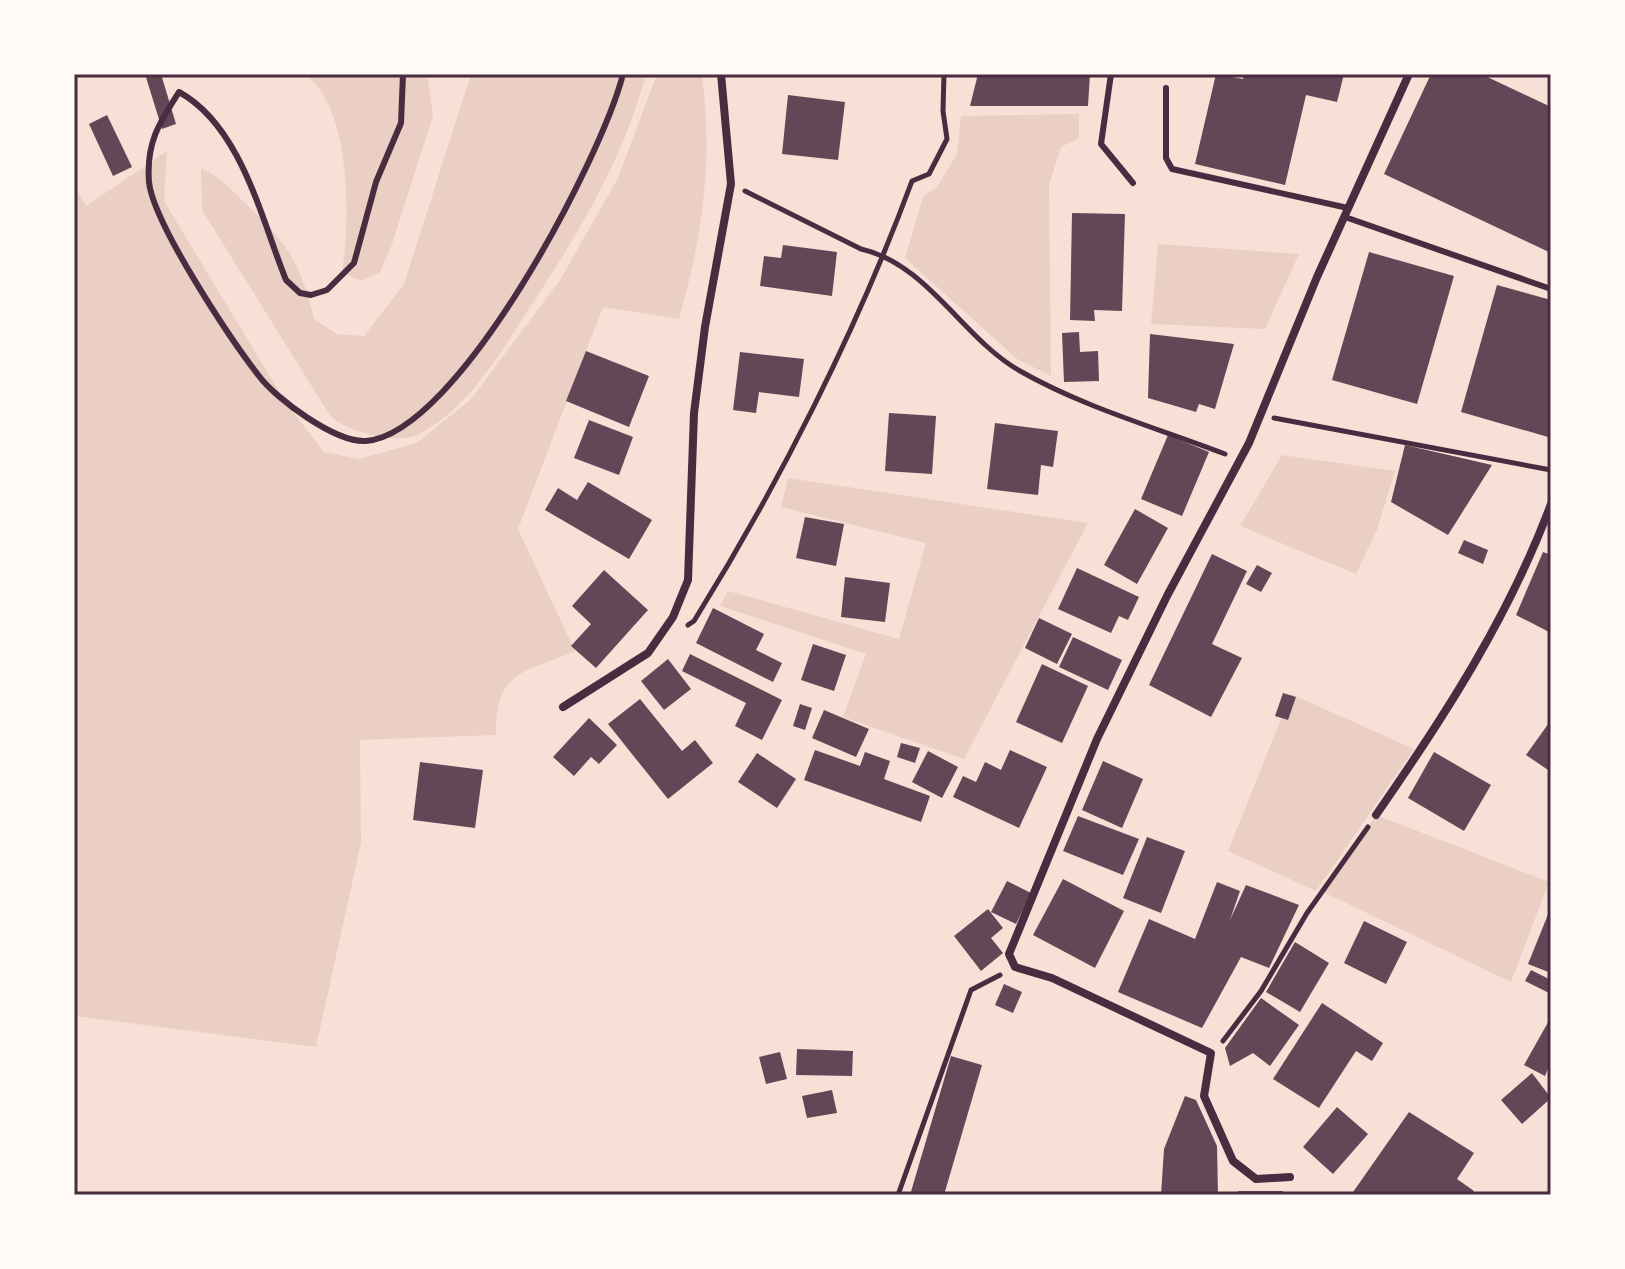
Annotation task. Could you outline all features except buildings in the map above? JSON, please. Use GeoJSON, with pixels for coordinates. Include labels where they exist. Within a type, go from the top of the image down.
{"type":"FeatureCollection","features":[{"type":"Feature","properties":{"kind":"street"},"geometry":{"type":"LineString","coordinates":[[563,707],[648,653],[673,617],[688,580],[694,413],[705,327],[731,184],[721,74]]}},
{"type":"Feature","properties":{"kind":"street"},"geometry":{"type":"LineString","coordinates":[[1290,1177],[1256,1179],[1233,1161],[1204,1096],[1211,1053],[1052,978],[1015,967],[1009,954],[1097,739],[1167,596],[1262,416],[1346,212],[1409,74]]}},
{"type":"Feature","properties":{"kind":"street"},"geometry":{"type":"LineString","coordinates":[[1376,815],[1433,733],[1497,625],[1551,504]]}},
{"type":"Feature","properties":{"kind":"lane"},"geometry":{"type":"LineString","coordinates":[[403,74],[401,123],[376,182],[354,263],[327,290],[311,295],[300,293],[286,280],[234,150],[199,103],[179,92],[153,133],[149,183],[167,235],[260,379],[313,422],[345,437],[365,441],[400,430],[450,385],[515,295],[578,187],[623,74]]}},
{"type":"Feature","properties":{"kind":"lane"},"geometry":{"type":"LineString","coordinates":[[1111,74],[1101,144],[1133,183]]}},
{"type":"Feature","properties":{"kind":"lane"},"geometry":{"type":"LineString","coordinates":[[1166,88],[1166,158],[1172,169],[1346,212],[1551,289]]}},
{"type":"Feature","properties":{"kind":"path"},"geometry":{"type":"LineString","coordinates":[[673,617],[684,627],[694,621],[741,544],[858,312],[912,181],[929,174],[947,139],[943,111],[944,74]]}},
{"type":"Feature","properties":{"kind":"path"},"geometry":{"type":"LineString","coordinates":[[731,184],[861,249],[882,254],[911,274],[1017,370],[1068,394],[1241,460]]}},
{"type":"Feature","properties":{"kind":"path"},"geometry":{"type":"LineString","coordinates":[[1262,416],[1551,470]]}},
{"type":"Feature","properties":{"kind":"path"},"geometry":{"type":"LineString","coordinates":[[1211,1053],[1261,991],[1307,913],[1376,815]]}},
{"type":"Feature","properties":{"kind":"path"},"geometry":{"type":"LineString","coordinates":[[898,1195],[971,990],[1015,967]]}},
{"type":"Feature","properties":{"kind":"shaded area"},"geometry":{"type":"Polygon","coordinates":[[[305,74],[424,74],[428,80],[433,116],[391,247],[380,272],[362,281],[342,273],[346,196],[339,138],[332,112],[320,90],[305,74]]]}},
{"type":"Feature","properties":{"kind":"shaded area"},"geometry":{"type":"Polygon","coordinates":[[[471,74],[646,74],[624,138],[596,198],[505,346],[480,380],[452,411],[419,434],[387,438],[362,433],[329,414],[202,210],[201,168],[230,188],[282,242],[303,282],[314,319],[337,334],[364,336],[404,284],[471,74]]]}},
{"type":"Feature","properties":{"kind":"shaded area"},"geometry":{"type":"Polygon","coordinates":[[[657,74],[702,74],[705,107],[704,198],[679,319],[603,307],[518,529],[575,651],[527,670],[507,686],[497,714],[496,735],[360,740],[361,843],[316,1047],[74,1016],[74,185],[86,206],[167,151],[164,201],[286,403],[324,452],[359,459],[417,443],[471,399],[560,280],[618,178],[657,74]]]}},
{"type":"Feature","properties":{"kind":"shaded area"},"geometry":{"type":"Polygon","coordinates":[[[1079,114],[1079,138],[1061,147],[1049,185],[1051,376],[1017,359],[905,258],[923,197],[937,187],[957,154],[961,116],[1079,114]]]}},
{"type":"Feature","properties":{"kind":"shaded area"},"geometry":{"type":"Polygon","coordinates":[[[1158,244],[1299,254],[1265,329],[1151,324],[1158,244]]]}},
{"type":"Feature","properties":{"kind":"shaded area"},"geometry":{"type":"Polygon","coordinates":[[[1282,455],[1395,471],[1377,530],[1356,574],[1240,526],[1282,455]]]}},
{"type":"Feature","properties":{"kind":"shaded area"},"geometry":{"type":"Polygon","coordinates":[[[788,478],[1088,523],[964,759],[843,717],[866,654],[720,606],[728,591],[899,639],[926,543],[781,507],[788,478]]]}},
{"type":"Feature","properties":{"kind":"shaded area"},"geometry":{"type":"Polygon","coordinates":[[[1291,694],[1414,749],[1316,891],[1228,851],[1291,694]]]}},
{"type":"Feature","properties":{"kind":"shaded area"},"geometry":{"type":"Polygon","coordinates":[[[1376,815],[1549,882],[1511,982],[1323,892],[1376,815]]]}}]}
